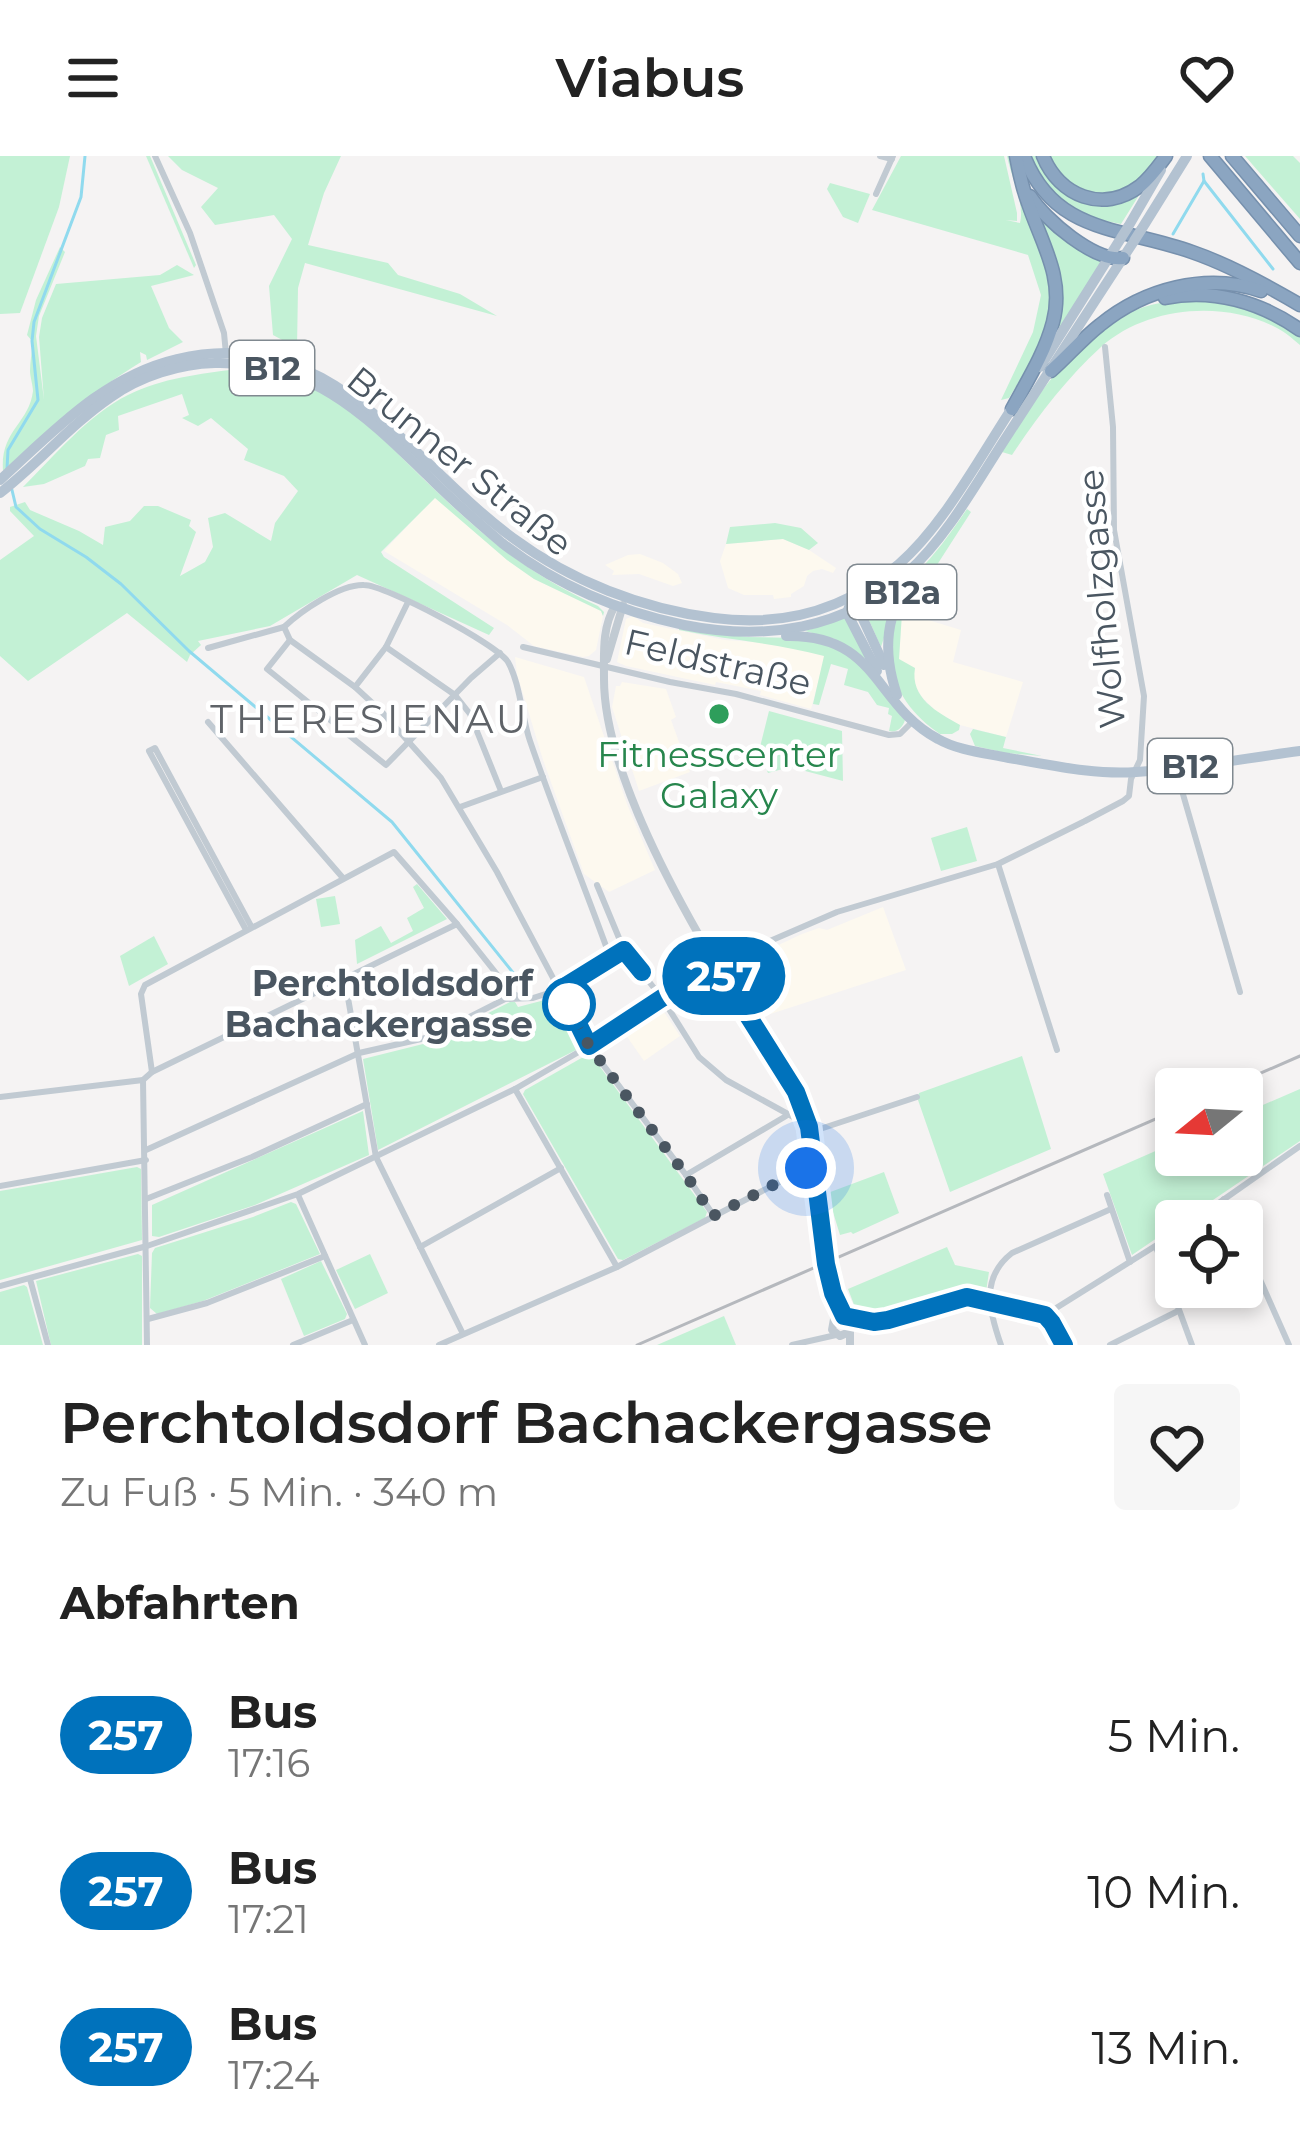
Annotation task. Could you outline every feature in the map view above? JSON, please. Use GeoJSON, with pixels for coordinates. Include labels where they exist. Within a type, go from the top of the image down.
{"type":"FeatureCollection","features":[{"type":"Feature","properties":{"kind":"highway"},"geometry":{"type":"LineString","coordinates":[[1012,409],[1049,337],[1057,296],[1048,253],[1021,179],[1020,156]]}},
{"type":"Feature","properties":{"kind":"highway"},"geometry":{"type":"LineString","coordinates":[[1020,156],[1042,190],[1067,213],[1103,228],[1191,251],[1300,306]]}},
{"type":"Feature","properties":{"kind":"highway"},"geometry":{"type":"LineString","coordinates":[[1043,156],[1064,188],[1098,200],[1137,189],[1167,156]]}},
{"type":"Feature","properties":{"kind":"highway"},"geometry":{"type":"LineString","coordinates":[[1210,156],[1300,263]]}},
{"type":"Feature","properties":{"kind":"highway"},"geometry":{"type":"LineString","coordinates":[[1232,156],[1300,236]]}},
{"type":"Feature","properties":{"kind":"highway"},"geometry":{"type":"LineString","coordinates":[[1021,179],[1054,223],[1116,258]]}},
{"type":"Feature","properties":{"kind":"highway"},"geometry":{"type":"LineString","coordinates":[[1051,371],[1098,326],[1147,296],[1199,283],[1247,286],[1300,306]]}},
{"type":"Feature","properties":{"kind":"highway"},"geometry":{"type":"LineString","coordinates":[[1123,309],[1177,295],[1221,297],[1264,310],[1300,330]]}},
{"type":"Feature","properties":{"kind":"main road","name":"Brunner Straße"},"geometry":{"type":"LineString","coordinates":[[1131,234],[1167,156]]}},
{"type":"Feature","properties":{"kind":"main road","name":"Brunner Straße"},"geometry":{"type":"LineString","coordinates":[[16,472],[112,396],[148,378],[203,364],[277,369],[315,383],[348,404],[482,526],[524,560],[565,584],[697,628],[772,632],[812,625],[909,572],[963,504],[1051,371],[1131,234],[1186,159]]}},
{"type":"Feature","properties":{"kind":"main road","name":"Brunner Straße"},"geometry":{"type":"LineString","coordinates":[[2,485],[82,407],[121,380],[180,358],[254,355],[293,364],[348,391],[515,540],[620,604],[760,622],[808,614],[852,605],[914,549],[1116,258]]}},
{"type":"Feature","properties":{"kind":"main road","name":"B12a"},"geometry":{"type":"LineString","coordinates":[[896,698],[886,649],[892,615],[904,589],[954,524],[963,504]]}},
{"type":"Feature","properties":{"kind":"main road"},"geometry":{"type":"LineString","coordinates":[[852,605],[896,698]]}},
{"type":"Feature","properties":{"kind":"main road"},"geometry":{"type":"LineString","coordinates":[[772,632],[817,637],[848,650],[913,721]]}},
{"type":"Feature","properties":{"kind":"main road","name":"B12"},"geometry":{"type":"LineString","coordinates":[[913,721],[940,741],[980,753],[1079,769],[1135,772],[1300,751]]}},
{"type":"Feature","properties":{"kind":"street"},"geometry":{"type":"LineString","coordinates":[[154,156],[190,233],[224,333],[226,354]]}},
{"type":"Feature","properties":{"kind":"street"},"geometry":{"type":"LineString","coordinates":[[876,194],[892,158],[880,156]]}},
{"type":"Feature","properties":{"kind":"street","name":"Wolfholzgasse"},"geometry":{"type":"LineString","coordinates":[[1105,347],[1112,412],[1114,530],[1144,696],[1135,772]]}},
{"type":"Feature","properties":{"kind":"street"},"geometry":{"type":"LineString","coordinates":[[208,648],[284,628],[342,589],[359,584],[375,586],[487,643],[509,664],[528,736],[610,957]]}},
{"type":"Feature","properties":{"kind":"street"},"geometry":{"type":"LineString","coordinates":[[355,687],[386,646],[408,602]]}},
{"type":"Feature","properties":{"kind":"street"},"geometry":{"type":"LineString","coordinates":[[620,604],[604,666],[603,704],[627,784],[658,858],[718,968],[796,1092],[809,1127],[821,1237],[842,1330]]}},
{"type":"Feature","properties":{"kind":"street"},"geometry":{"type":"LineString","coordinates":[[284,628],[290,640],[355,687],[441,778],[589,1046],[713,1216]]}},
{"type":"Feature","properties":{"kind":"street"},"geometry":{"type":"LineString","coordinates":[[290,640],[267,669],[386,765],[500,653]]}},
{"type":"Feature","properties":{"kind":"street"},"geometry":{"type":"LineString","coordinates":[[386,646],[454,695],[470,714],[501,790]]}},
{"type":"Feature","properties":{"kind":"street","name":"Feldstraße"},"geometry":{"type":"LineString","coordinates":[[523,646],[736,694],[889,735],[900,734],[913,721]]}},
{"type":"Feature","properties":{"kind":"street"},"geometry":{"type":"LineString","coordinates":[[208,722],[339,880]]}},
{"type":"Feature","properties":{"kind":"street"},"geometry":{"type":"LineString","coordinates":[[155,748],[249,927],[149,751],[155,748]]}},
{"type":"Feature","properties":{"kind":"street"},"geometry":{"type":"LineString","coordinates":[[1175,768],[1240,992]]}},
{"type":"Feature","properties":{"kind":"street"},"geometry":{"type":"LineString","coordinates":[[0,1286],[148,1246],[298,1194],[515,1089],[662,998],[770,941],[837,912],[998,864],[1084,822],[1129,796],[1135,772]]}},
{"type":"Feature","properties":{"kind":"street"},"geometry":{"type":"LineString","coordinates":[[460,807],[543,777]]}},
{"type":"Feature","properties":{"kind":"street"},"geometry":{"type":"LineString","coordinates":[[152,1072],[145,985],[394,852],[520,998]]}},
{"type":"Feature","properties":{"kind":"street"},"geometry":{"type":"LineString","coordinates":[[998,864],[1057,1050]]}},
{"type":"Feature","properties":{"kind":"street"},"geometry":{"type":"LineString","coordinates":[[597,885],[624,950],[712,1070],[817,1130],[917,1096]]}},
{"type":"Feature","properties":{"kind":"street"},"geometry":{"type":"LineString","coordinates":[[0,1097],[143,1080],[457,924]]}},
{"type":"Feature","properties":{"kind":"street"},"geometry":{"type":"LineString","coordinates":[[0,1186],[146,1155],[359,1052],[430,1037],[505,999],[533,998],[561,989],[624,950]]}},
{"type":"Feature","properties":{"kind":"street"},"geometry":{"type":"LineString","coordinates":[[345,980],[376,1157],[463,1334]]}},
{"type":"Feature","properties":{"kind":"street"},"geometry":{"type":"LineString","coordinates":[[143,1080],[147,1345]]}},
{"type":"Feature","properties":{"kind":"street"},"geometry":{"type":"LineString","coordinates":[[515,1089],[617,1267]]}},
{"type":"Feature","properties":{"kind":"street"},"geometry":{"type":"LineString","coordinates":[[146,1199],[367,1104]]}},
{"type":"Feature","properties":{"kind":"street"},"geometry":{"type":"LineString","coordinates":[[686,1175],[788,1115]]}},
{"type":"Feature","properties":{"kind":"street"},"geometry":{"type":"LineString","coordinates":[[1224,1199],[1300,1146]]}},
{"type":"Feature","properties":{"kind":"street"},"geometry":{"type":"LineString","coordinates":[[420,1247],[561,1168]]}},
{"type":"Feature","properties":{"kind":"street"},"geometry":{"type":"LineString","coordinates":[[439,1345],[617,1267],[806,1168]]}},
{"type":"Feature","properties":{"kind":"street"},"geometry":{"type":"LineString","coordinates":[[298,1194],[365,1345]]}},
{"type":"Feature","properties":{"kind":"street"},"geometry":{"type":"LineString","coordinates":[[1107,1195],[1130,1262]]}},
{"type":"Feature","properties":{"kind":"street"},"geometry":{"type":"LineString","coordinates":[[1001,1345],[988,1301],[1000,1262],[1112,1209]]}},
{"type":"Feature","properties":{"kind":"street"},"geometry":{"type":"LineString","coordinates":[[1045,1315],[1155,1248]]}},
{"type":"Feature","properties":{"kind":"street"},"geometry":{"type":"LineString","coordinates":[[147,1320],[208,1303],[326,1256]]}},
{"type":"Feature","properties":{"kind":"street"},"geometry":{"type":"LineString","coordinates":[[29,1278],[48,1345]]}},
{"type":"Feature","properties":{"kind":"street"},"geometry":{"type":"LineString","coordinates":[[1263,1286],[1289,1345]]}},
{"type":"Feature","properties":{"kind":"street"},"geometry":{"type":"LineString","coordinates":[[792,1345],[967,1297],[1045,1315],[1064,1345]]}},
{"type":"Feature","properties":{"kind":"street"},"geometry":{"type":"LineString","coordinates":[[1177,1308],[1192,1345]]}},
{"type":"Feature","properties":{"kind":"street"},"geometry":{"type":"LineString","coordinates":[[1110,1345],[1178,1311]]}},
{"type":"Feature","properties":{"kind":"street"},"geometry":{"type":"LineString","coordinates":[[293,1345],[353,1320]]}},
{"type":"Feature","properties":{"kind":"shaded area"},"geometry":{"type":"Polygon","coordinates":[[[435,497],[534,579],[601,611],[596,650],[583,657],[534,646],[384,551],[435,497]]]}},
{"type":"Feature","properties":{"kind":"shaded area"},"geometry":{"type":"Polygon","coordinates":[[[783,539],[836,568],[833,573],[813,571],[791,597],[744,595],[728,588],[720,561],[726,544],[783,539]]]}},
{"type":"Feature","properties":{"kind":"shaded area"},"geometry":{"type":"Polygon","coordinates":[[[640,554],[663,563],[682,583],[673,586],[639,574],[612,575],[614,571],[605,565],[640,554]]]}},
{"type":"Feature","properties":{"kind":"shaded area"},"geometry":{"type":"Polygon","coordinates":[[[908,610],[961,630],[953,662],[1023,682],[1006,737],[960,725],[922,697],[899,659],[902,612],[908,610]]]}},
{"type":"Feature","properties":{"kind":"shaded area"},"geometry":{"type":"Polygon","coordinates":[[[633,616],[643,623],[725,640],[781,644],[825,656],[811,709],[760,695],[761,691],[617,662],[626,619],[633,616]]]}},
{"type":"Feature","properties":{"kind":"shaded area"},"geometry":{"type":"Polygon","coordinates":[[[515,657],[584,677],[655,870],[609,892],[584,874],[543,760],[515,657]]]}},
{"type":"Feature","properties":{"kind":"shaded area"},"geometry":{"type":"Polygon","coordinates":[[[622,682],[666,689],[676,717],[671,720],[690,772],[639,791],[612,707],[616,686],[622,682]]]}},
{"type":"Feature","properties":{"kind":"shaded area"},"geometry":{"type":"Polygon","coordinates":[[[883,907],[906,970],[758,1018],[734,966],[802,934],[827,930],[883,907]]]}},
{"type":"Feature","properties":{"kind":"shaded area"},"geometry":{"type":"Polygon","coordinates":[[[662,1009],[680,1036],[644,1061],[623,1031],[662,1009]]]}},
{"type":"Feature","properties":{"kind":"green space"},"geometry":{"type":"Polygon","coordinates":[[[0,156],[70,156],[59,207],[20,313],[0,314],[0,156]]]}},
{"type":"Feature","properties":{"kind":"green space"},"geometry":{"type":"Polygon","coordinates":[[[146,156],[150,156],[194,268],[146,156]]]}},
{"type":"Feature","properties":{"kind":"green space"},"geometry":{"type":"Polygon","coordinates":[[[168,156],[341,156],[308,245],[388,263],[398,275],[460,294],[497,316],[305,263],[298,288],[297,348],[273,335],[269,286],[292,239],[274,215],[215,225],[201,207],[218,188],[182,170],[168,156]]]}},
{"type":"Feature","properties":{"kind":"green space"},"geometry":{"type":"Polygon","coordinates":[[[901,156],[1004,156],[1017,213],[1017,221],[1006,220],[1020,223],[1007,156],[1011,156],[1041,243],[1051,311],[1043,340],[1009,398],[1001,400],[1033,332],[1041,295],[1028,255],[872,210],[901,156]]]}},
{"type":"Feature","properties":{"kind":"green space"},"geometry":{"type":"Polygon","coordinates":[[[1029,156],[1038,156],[1071,195],[1109,199],[1141,192],[1121,224],[1088,216],[1055,196],[1029,156]]]}},
{"type":"Feature","properties":{"kind":"green space"},"geometry":{"type":"Polygon","coordinates":[[[1048,156],[1157,156],[1125,191],[1104,196],[1066,184],[1048,156]]]}},
{"type":"Feature","properties":{"kind":"green space"},"geometry":{"type":"Polygon","coordinates":[[[1245,156],[1293,156],[1300,163],[1300,219],[1245,156]]]}},
{"type":"Feature","properties":{"kind":"green space"},"geometry":{"type":"Polygon","coordinates":[[[830,183],[870,194],[858,223],[843,217],[827,189],[830,183]]]}},
{"type":"Feature","properties":{"kind":"green space"},"geometry":{"type":"Polygon","coordinates":[[[1039,216],[1104,260],[1054,337],[1056,327],[1039,216]]]}},
{"type":"Feature","properties":{"kind":"green space"},"geometry":{"type":"Polygon","coordinates":[[[60,247],[65,252],[39,316],[36,336],[44,400],[39,337],[56,284],[160,275],[177,265],[194,275],[151,286],[169,328],[183,342],[147,360],[140,352],[141,362],[69,413],[3,471],[6,446],[33,391],[33,342],[27,335],[36,300],[60,247]]]}},
{"type":"Feature","properties":{"kind":"green space"},"geometry":{"type":"Polygon","coordinates":[[[1209,300],[1253,310],[1300,334],[1300,345],[1277,328],[1234,313],[1186,312],[1140,323],[1101,347],[1053,398],[1012,455],[1002,452],[1061,367],[1099,331],[1152,305],[1209,300]]]}},
{"type":"Feature","properties":{"kind":"green space"},"geometry":{"type":"Polygon","coordinates":[[[237,369],[302,383],[343,405],[490,539],[551,582],[598,606],[603,616],[534,579],[435,498],[381,552],[494,628],[489,635],[357,575],[270,626],[198,641],[201,645],[187,662],[127,613],[28,681],[0,656],[0,560],[34,536],[10,507],[25,502],[30,510],[103,545],[105,527],[130,521],[144,506],[158,506],[191,520],[189,526],[196,532],[180,576],[205,562],[213,547],[208,518],[225,513],[271,541],[275,523],[298,491],[284,476],[244,460],[248,449],[211,418],[198,426],[182,418],[189,415],[182,394],[118,416],[119,430],[106,435],[100,458],[88,459],[85,466],[44,484],[23,487],[86,425],[128,395],[168,381],[237,369]]]}},
{"type":"Feature","properties":{"kind":"green space"},"geometry":{"type":"Polygon","coordinates":[[[967,509],[971,512],[902,613],[899,659],[915,668],[917,688],[927,703],[960,725],[952,734],[940,734],[907,703],[897,685],[891,648],[909,585],[967,509]]]}},
{"type":"Feature","properties":{"kind":"green space"},"geometry":{"type":"Polygon","coordinates":[[[775,523],[801,528],[818,543],[809,550],[783,539],[726,544],[730,527],[775,523]]]}},
{"type":"Feature","properties":{"kind":"green space"},"geometry":{"type":"Polygon","coordinates":[[[900,588],[881,647],[864,609],[900,588]]]}},
{"type":"Feature","properties":{"kind":"green space"},"geometry":{"type":"Polygon","coordinates":[[[846,618],[869,661],[835,639],[805,631],[846,618]]]}},
{"type":"Feature","properties":{"kind":"green space"},"geometry":{"type":"Polygon","coordinates":[[[679,627],[823,642],[852,656],[904,723],[889,731],[889,708],[877,705],[868,692],[844,685],[848,669],[831,664],[819,705],[813,704],[824,656],[679,627]]]}},
{"type":"Feature","properties":{"kind":"green space"},"geometry":{"type":"Polygon","coordinates":[[[769,711],[842,731],[843,781],[790,767],[768,773],[759,751],[769,711]]]}},
{"type":"Feature","properties":{"kind":"green space"},"geometry":{"type":"Polygon","coordinates":[[[973,729],[1006,737],[1003,748],[1042,756],[975,746],[973,729]]]}},
{"type":"Feature","properties":{"kind":"green space"},"geometry":{"type":"Polygon","coordinates":[[[967,827],[977,861],[941,871],[931,838],[967,827]]]}},
{"type":"Feature","properties":{"kind":"green space"},"geometry":{"type":"Polygon","coordinates":[[[417,884],[447,919],[357,964],[355,940],[381,926],[391,943],[413,931],[407,918],[424,908],[413,887],[417,884]]]}},
{"type":"Feature","properties":{"kind":"green space"},"geometry":{"type":"Polygon","coordinates":[[[335,896],[340,924],[321,927],[316,899],[335,896]]]}},
{"type":"Feature","properties":{"kind":"green space"},"geometry":{"type":"Polygon","coordinates":[[[154,936],[168,964],[129,986],[120,956],[154,936]]]}},
{"type":"Feature","properties":{"kind":"green space"},"geometry":{"type":"Polygon","coordinates":[[[560,996],[584,1046],[378,1150],[363,1059],[431,1042],[510,1002],[518,1007],[560,996]]]}},
{"type":"Feature","properties":{"kind":"green space"},"geometry":{"type":"Polygon","coordinates":[[[592,1056],[707,1212],[705,1218],[623,1260],[618,1259],[523,1094],[592,1056]]]}},
{"type":"Feature","properties":{"kind":"green space"},"geometry":{"type":"Polygon","coordinates":[[[1022,1056],[1051,1149],[950,1192],[919,1093],[1022,1056]]]}},
{"type":"Feature","properties":{"kind":"green space"},"geometry":{"type":"Polygon","coordinates":[[[1300,1089],[1300,1141],[1263,1166],[1263,1105],[1300,1089]]]}},
{"type":"Feature","properties":{"kind":"green space"},"geometry":{"type":"Polygon","coordinates":[[[363,1111],[369,1155],[255,1205],[152,1236],[152,1205],[363,1111]]]}},
{"type":"Feature","properties":{"kind":"green space"},"geometry":{"type":"Polygon","coordinates":[[[1155,1151],[1155,1176],[1248,1176],[1213,1200],[1155,1200],[1155,1239],[1132,1255],[1103,1174],[1155,1151]]]}},
{"type":"Feature","properties":{"kind":"green space"},"geometry":{"type":"Polygon","coordinates":[[[141,1169],[142,1240],[0,1280],[0,1191],[141,1169]]]}},
{"type":"Feature","properties":{"kind":"green space"},"geometry":{"type":"Polygon","coordinates":[[[884,1172],[899,1213],[853,1234],[840,1235],[825,1194],[884,1172]]]}},
{"type":"Feature","properties":{"kind":"green space"},"geometry":{"type":"Polygon","coordinates":[[[291,1202],[320,1254],[203,1301],[157,1314],[150,1308],[155,1248],[291,1202]]]}},
{"type":"Feature","properties":{"kind":"green space"},"geometry":{"type":"Polygon","coordinates":[[[947,1247],[955,1265],[989,1272],[986,1292],[957,1292],[870,1316],[858,1315],[848,1289],[947,1247]]]}},
{"type":"Feature","properties":{"kind":"green space"},"geometry":{"type":"Polygon","coordinates":[[[370,1254],[388,1293],[355,1309],[336,1270],[370,1254]]]}},
{"type":"Feature","properties":{"kind":"green space"},"geometry":{"type":"Polygon","coordinates":[[[142,1256],[142,1345],[51,1345],[36,1281],[142,1256]]]}},
{"type":"Feature","properties":{"kind":"green space"},"geometry":{"type":"Polygon","coordinates":[[[321,1261],[347,1314],[304,1336],[281,1279],[321,1261]]]}},
{"type":"Feature","properties":{"kind":"green space"},"geometry":{"type":"Polygon","coordinates":[[[24,1285],[43,1345],[0,1345],[0,1292],[24,1285]]]}},
{"type":"Feature","properties":{"kind":"green space"},"geometry":{"type":"Polygon","coordinates":[[[724,1316],[736,1345],[657,1345],[724,1316]]]}},
{"type":"Feature","properties":{"kind":"waterway"},"geometry":{"type":"LineString","coordinates":[[7,469],[8,450],[38,400],[34,322],[81,197],[85,156]]}},
{"type":"Feature","properties":{"kind":"waterway"},"geometry":{"type":"LineString","coordinates":[[1173,234],[1204,181],[1203,174]]}},
{"type":"Feature","properties":{"kind":"waterway"},"geometry":{"type":"LineString","coordinates":[[1204,181],[1273,269]]}},
{"type":"Feature","properties":{"kind":"waterway"},"geometry":{"type":"LineString","coordinates":[[12,490],[16,507],[40,529],[121,584],[189,651],[392,822],[527,990]]}},
{"type":"Feature","properties":{"kind":"railway"},"geometry":{"type":"LineString","coordinates":[[1263,1072],[1300,1056]]}},
{"type":"Feature","properties":{"kind":"railway"},"geometry":{"type":"LineString","coordinates":[[637,1345],[1155,1119]]}},
{"type":"Feature","properties":{"kind":"bus line","name":"257"},"geometry":{"type":"LineString","coordinates":[[642,972],[624,950],[561,989],[589,1046],[718,968],[796,1092],[809,1127],[826,1264],[844,1316],[888,1320],[967,1297],[1045,1315],[1064,1345]]}},
{"type":"Feature","properties":{"kind":"place","name":"Fitnesscenter Galaxy"},"geometry":{"type":"Point","coordinates":[719,714]}},
{"type":"Feature","properties":{"kind":"place","name":"Perchtoldsdorf Bachackergasse"},"geometry":{"type":"Point","coordinates":[569,1004]}},
{"type":"Feature","properties":{"kind":"district","name":"THERESIENAU"},"geometry":{"type":"Point","coordinates":[370,719]}},
{"type":"Feature","properties":{"kind":"route"},"geometry":{"type":"LineString","coordinates":[[569,1004],[589,1046],[713,1216],[806,1168]]}}]}
